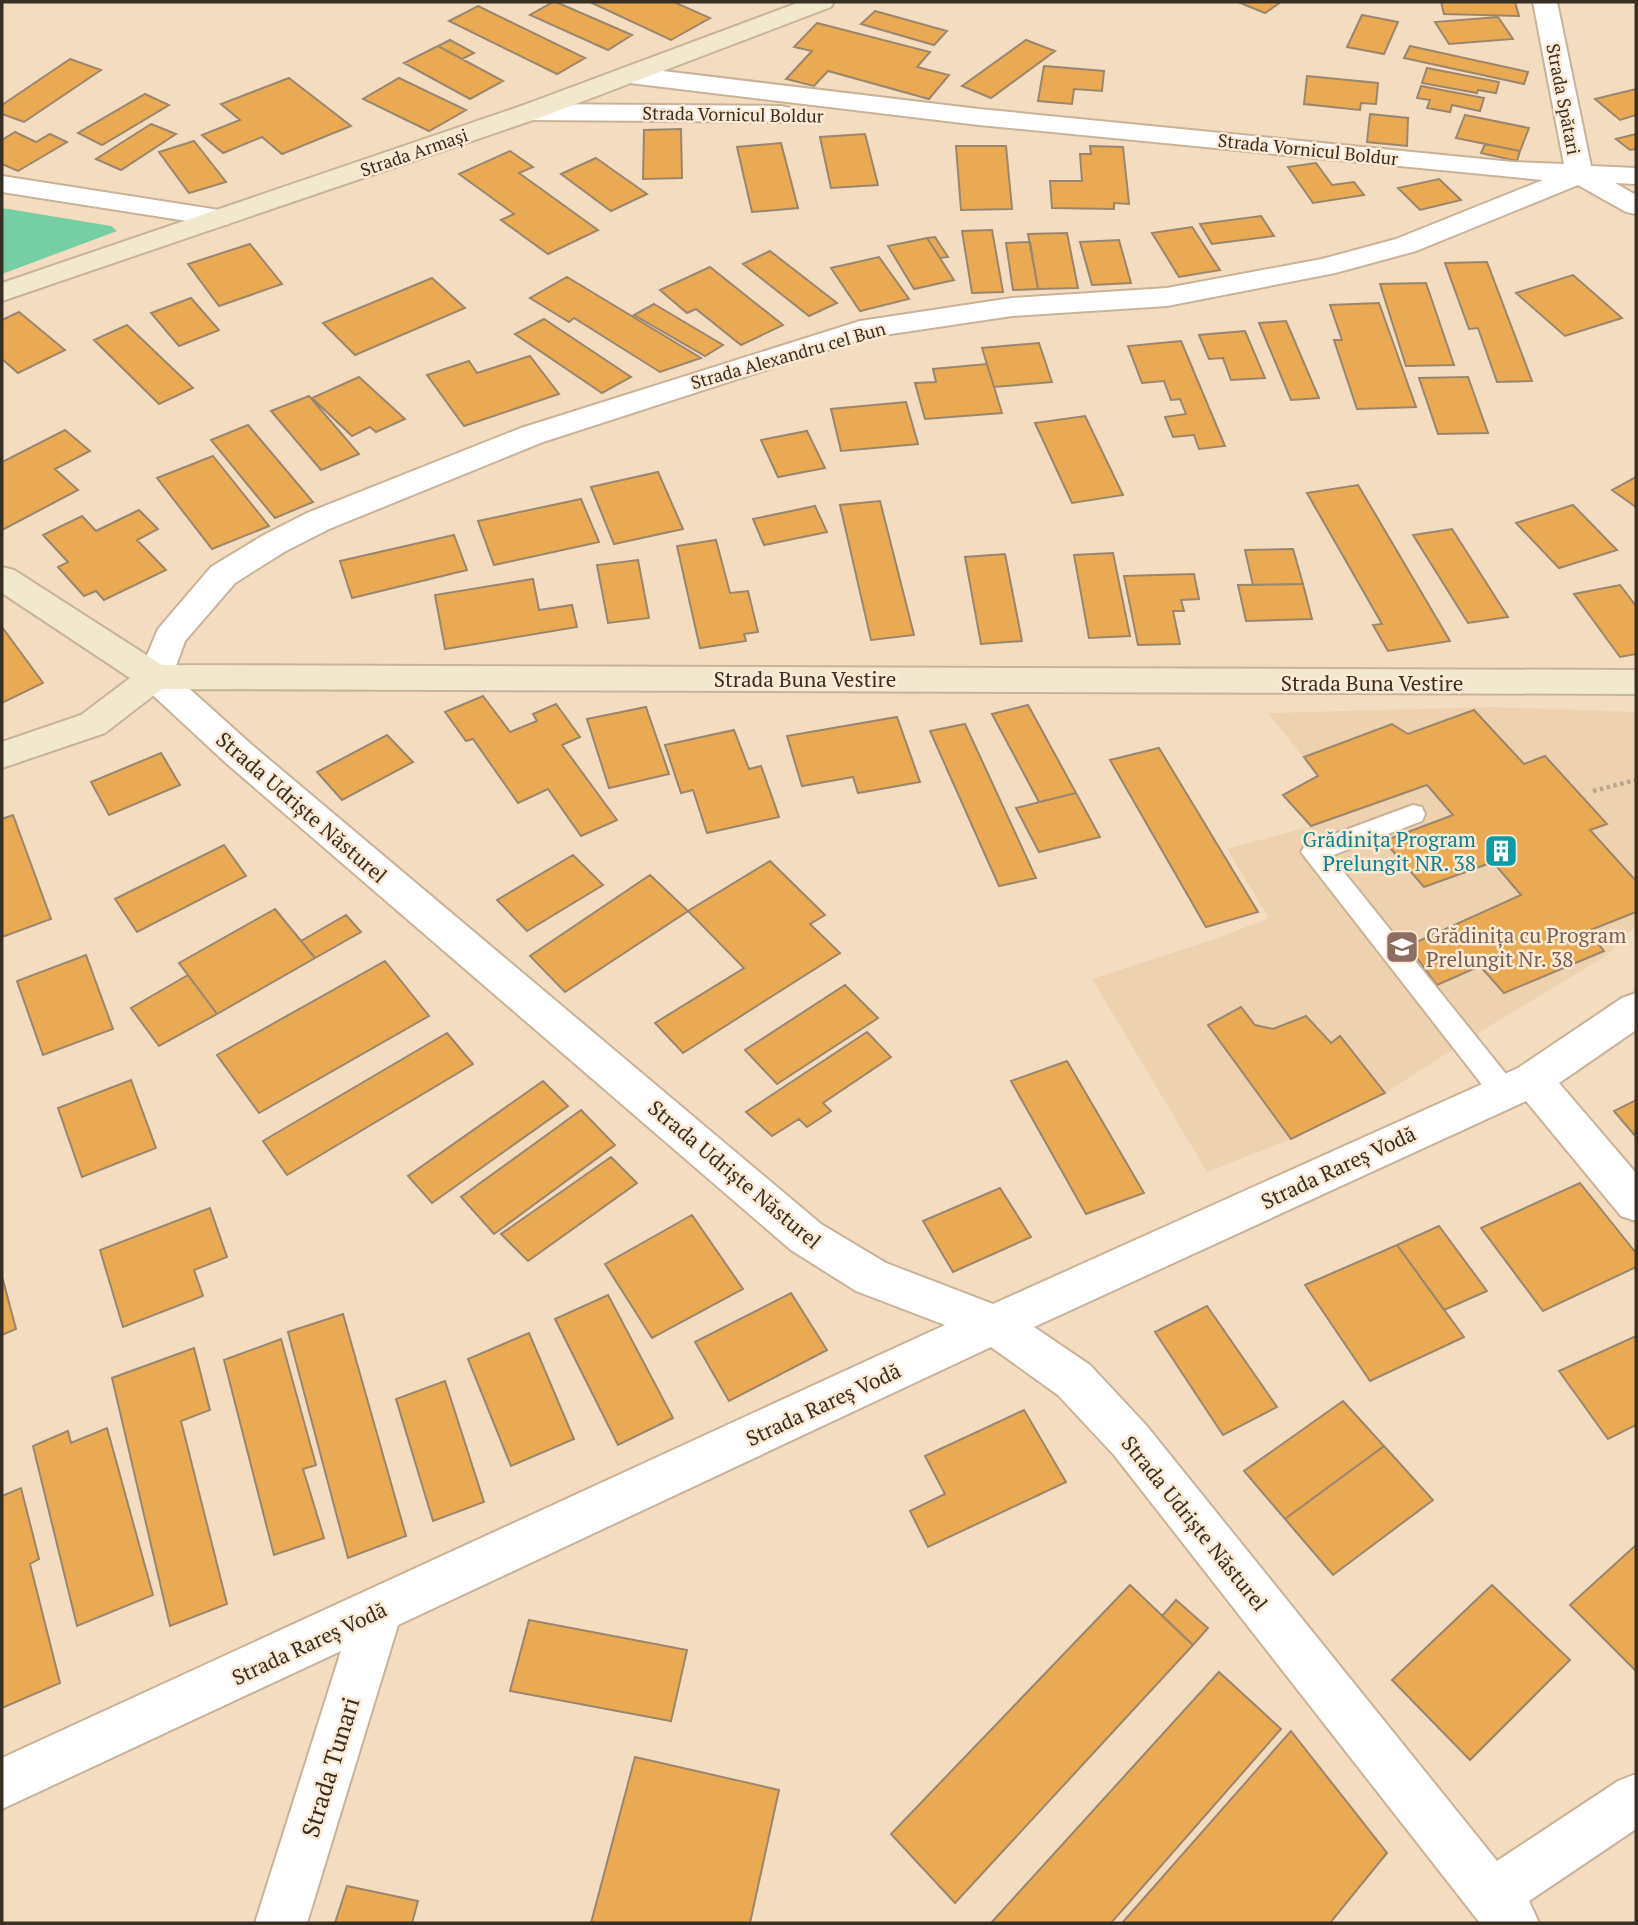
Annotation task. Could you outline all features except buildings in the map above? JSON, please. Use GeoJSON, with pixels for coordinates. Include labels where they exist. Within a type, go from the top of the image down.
{"type":"FeatureCollection","features":[{"type":"Feature","properties":{"kind":"street","name":"Strada Armași"},"geometry":{"type":"LineString","coordinates":[[2,292],[530,112],[822,2]]}},
{"type":"Feature","properties":{"kind":"street","name":"Strada Spătari"},"geometry":{"type":"LineString","coordinates":[[1545,2],[1579,174],[1636,206]]}},
{"type":"Feature","properties":{"kind":"street","name":"Strada Vornicul Boldur"},"geometry":{"type":"LineString","coordinates":[[630,75],[979,117],[1441,163],[1636,176]]}},
{"type":"Feature","properties":{"kind":"street","name":"Strada Vornicul Boldur"},"geometry":{"type":"LineString","coordinates":[[530,112],[979,117]]}},
{"type":"Feature","properties":{"kind":"street","name":"Strada Alexandru cel Bun"},"geometry":{"type":"LineString","coordinates":[[155,677],[170,637],[223,575],[273,544],[318,521],[532,435],[860,330],[1012,307],[1167,297],[1325,267],[1406,245],[1579,174]]}},
{"type":"Feature","properties":{"kind":"street"},"geometry":{"type":"LineString","coordinates":[[2,184],[219,218]]}},
{"type":"Feature","properties":{"kind":"street"},"geometry":{"type":"LineString","coordinates":[[2,579],[155,677],[93,724],[2,755]]}},
{"type":"Feature","properties":{"kind":"street","name":"Strada Buna Vestire"},"geometry":{"type":"LineString","coordinates":[[155,677],[1636,682]]}},
{"type":"Feature","properties":{"kind":"street","name":"Strada Udriște Năsturel"},"geometry":{"type":"LineString","coordinates":[[155,677],[239,754],[806,1237],[871,1277],[994,1324],[1074,1380],[1130,1440],[1502,1909]]}},
{"type":"Feature","properties":{"kind":"street","name":"Strada Rareș Vodă"},"geometry":{"type":"LineString","coordinates":[[2,1784],[994,1324],[1518,1086],[1636,1009]]}},
{"type":"Feature","properties":{"kind":"street"},"geometry":{"type":"LineString","coordinates":[[1518,1086],[1636,1203]]}},
{"type":"Feature","properties":{"kind":"street","name":"Strada Tunari"},"geometry":{"type":"LineString","coordinates":[[281,1923],[378,1611]]}},
{"type":"Feature","properties":{"kind":"street"},"geometry":{"type":"LineString","coordinates":[[1502,1909],[1636,1800]]}},
{"type":"Feature","properties":{"kind":"lane"},"geometry":{"type":"LineString","coordinates":[[1413,814],[1314,852],[1518,1086]]}},
{"type":"Feature","properties":{"kind":"path"},"geometry":{"type":"LineString","coordinates":[[1593,792],[1636,780]]}},
{"type":"Feature","properties":{"kind":"shaded area","name":"Grădinița cu Program Prelungit Nr. 38"},"geometry":{"type":"Polygon","coordinates":[[[1492,707],[1636,712],[1636,926],[1606,956],[1385,1093],[1291,1139],[1207,1172],[1092,979],[1218,938],[1269,918],[1227,849],[1311,826],[1283,795],[1318,776],[1268,713],[1492,707]]]}},
{"type":"Feature","properties":{"kind":"green space"},"geometry":{"type":"Polygon","coordinates":[[[2,208],[111,226],[117,231],[2,274],[2,208]]]}},
{"type":"Feature","properties":{"kind":"place","name":"Grădinița Program Prelungit NR. 38"},"geometry":{"type":"Point","coordinates":[1501,851]}},
{"type":"Feature","properties":{"kind":"place","name":"Grădinița cu Program Prelungit Nr. 38"},"geometry":{"type":"Point","coordinates":[1402,947]}}]}
